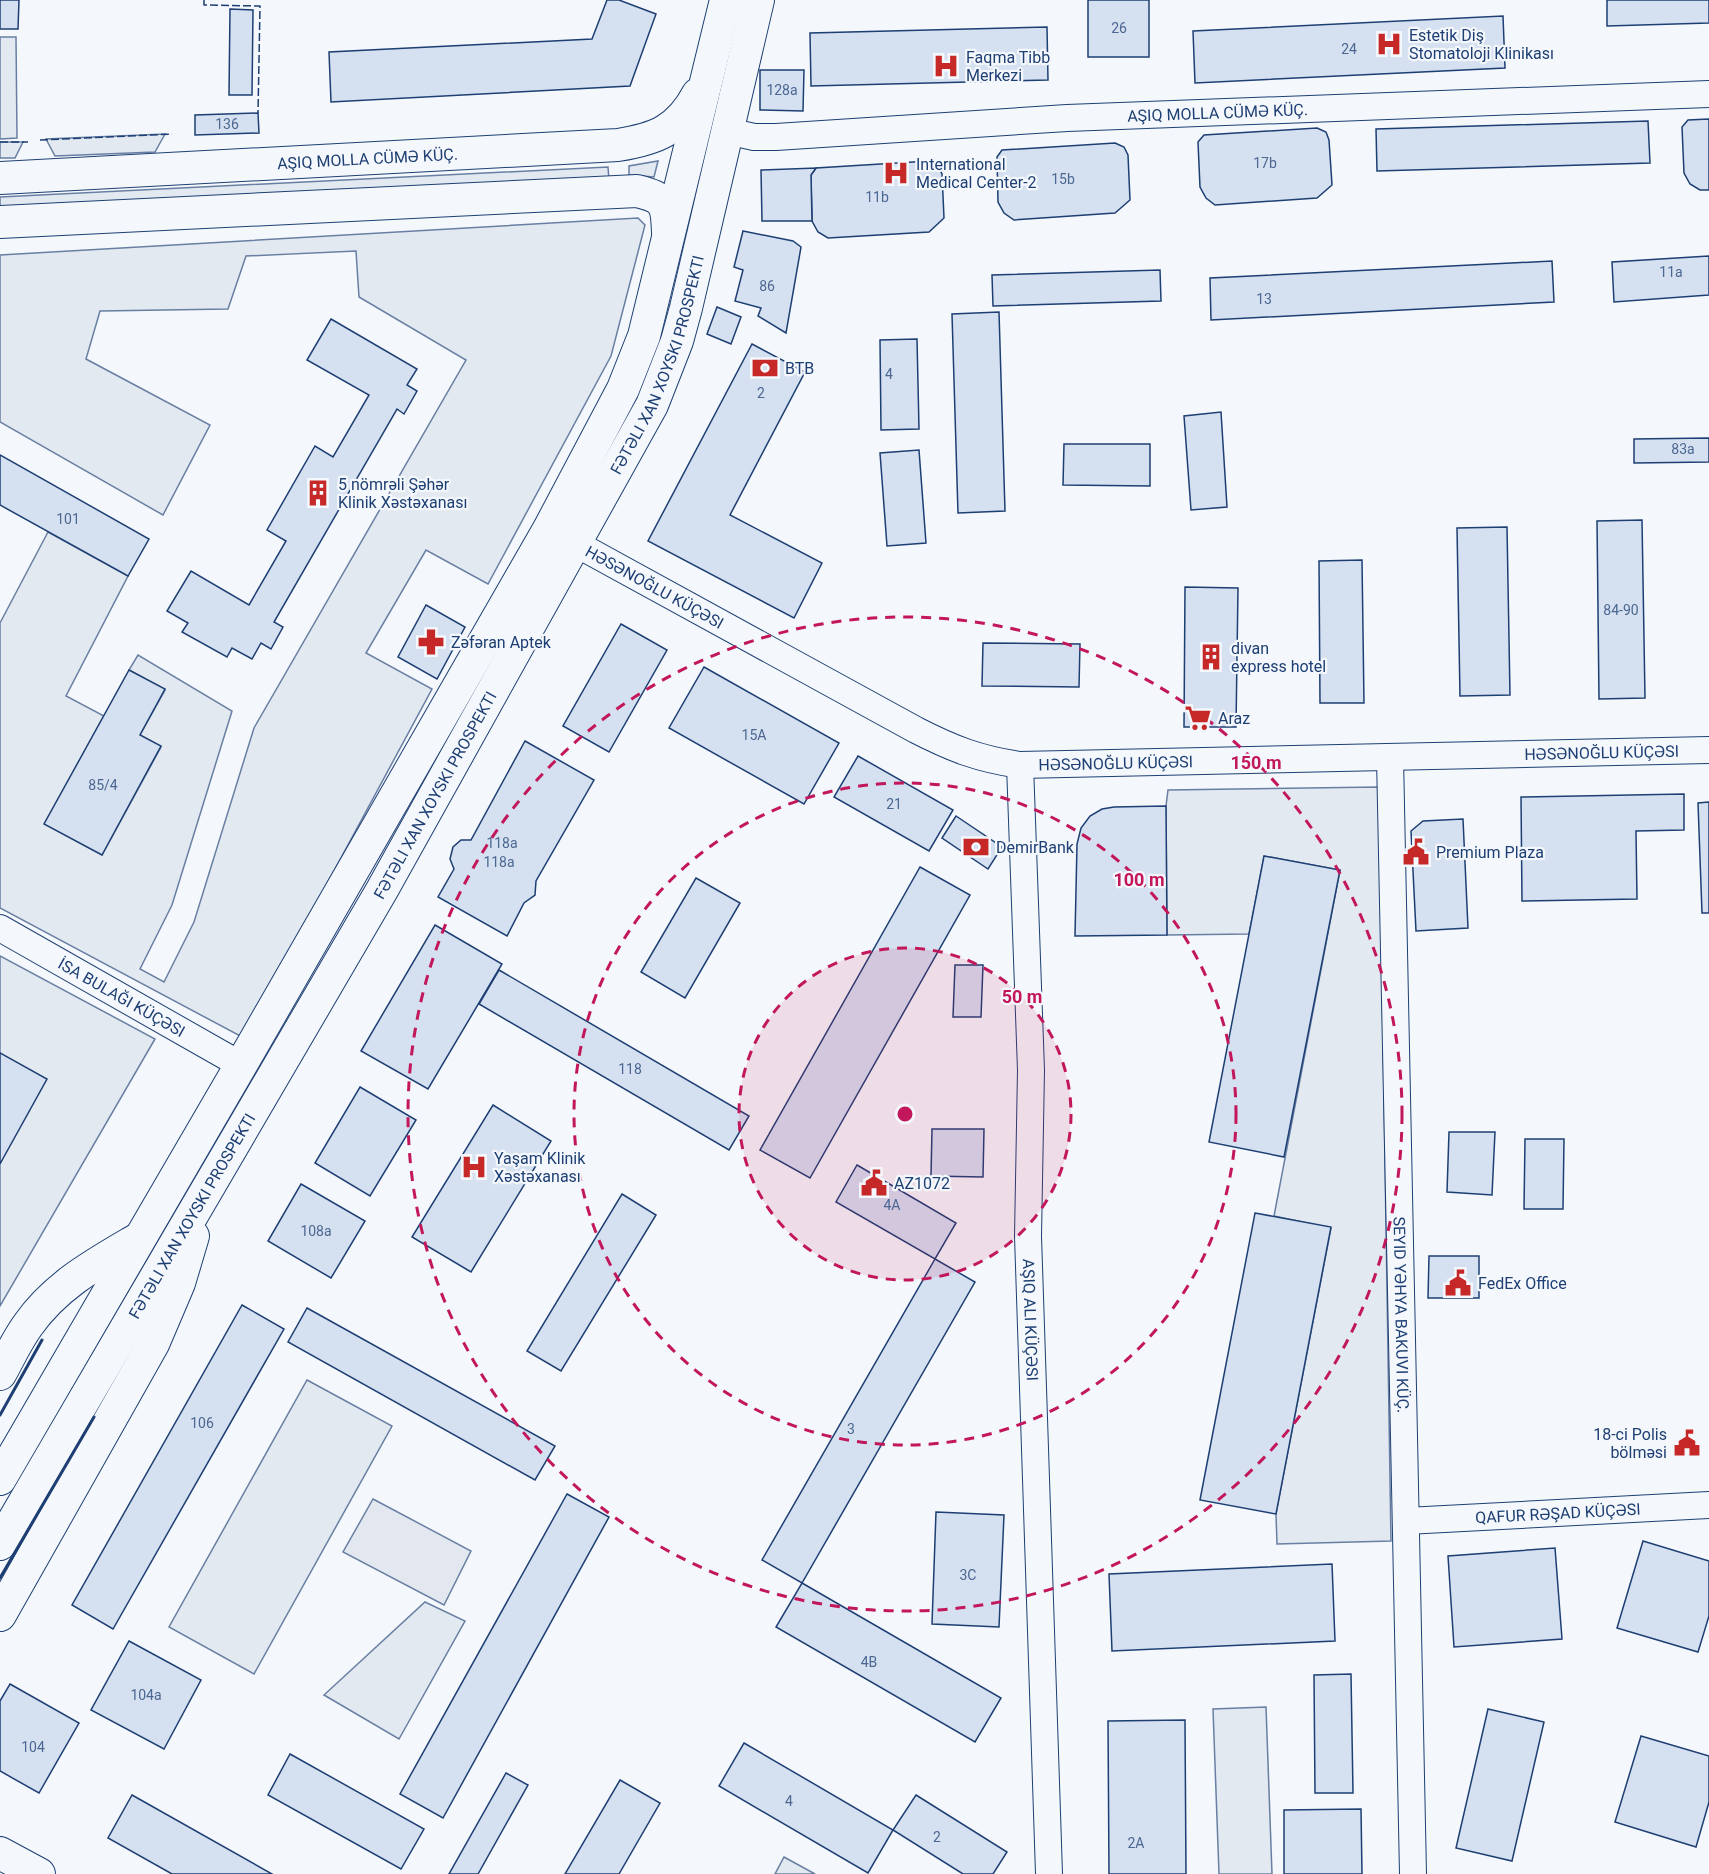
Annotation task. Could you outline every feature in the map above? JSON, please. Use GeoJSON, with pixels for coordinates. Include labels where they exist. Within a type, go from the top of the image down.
{"type":"FeatureCollection","features":[{"type":"Feature","properties":{"kind":"main road"},"geometry":{"type":"LineString","coordinates":[[0,178],[642,142],[668,130],[680,121],[693,104],[705,80],[726,0]]}},
{"type":"Feature","properties":{"kind":"main road","name":"FƏTƏLI XAN XOYSKI PROSPEKTI"},"geometry":{"type":"LineString","coordinates":[[0,1479],[241,1065],[562,536],[652,405],[663,380],[686,308],[758,0]]}},
{"type":"Feature","properties":{"kind":"main road","name":"FƏTƏLI XAN XOYSKI PROSPEKTI"},"geometry":{"type":"LineString","coordinates":[[0,1544],[370,910],[562,536],[644,336],[705,80]]}},
{"type":"Feature","properties":{"kind":"main road"},"geometry":{"type":"LineString","coordinates":[[618,145],[621,191]]}},
{"type":"Feature","properties":{"kind":"main road"},"geometry":{"type":"LineString","coordinates":[[0,222],[637,191],[658,198],[664,204],[667,211],[668,236]]}},
{"type":"Feature","properties":{"kind":"main road"},"geometry":{"type":"LineString","coordinates":[[0,1615],[153,1344],[169,1311],[205,1192]]}},
{"type":"Feature","properties":{"kind":"main road"},"geometry":{"type":"LineString","coordinates":[[0,1374],[27,1326],[57,1292],[82,1272],[139,1239]]}},
{"type":"Feature","properties":{"kind":"main road"},"geometry":{"type":"LineString","coordinates":[[0,1853],[39,1874]]}},
{"type":"Feature","properties":{"kind":"street"},"geometry":{"type":"LineString","coordinates":[[727,131],[754,137],[776,137],[1067,118],[1709,94]]}},
{"type":"Feature","properties":{"kind":"street","name":"HƏSƏNOĞLU KÜÇƏSI"},"geometry":{"type":"LineString","coordinates":[[562,536],[945,745],[969,755],[1020,765],[1709,750]]}},
{"type":"Feature","properties":{"kind":"street","name":"SEYID YƏHYA BAKUVI KÜÇ."},"geometry":{"type":"LineString","coordinates":[[1390,757],[1413,1874]]}},
{"type":"Feature","properties":{"kind":"street"},"geometry":{"type":"LineString","coordinates":[[1020,765],[1030,1070],[1028,1236],[1049,1874]]}},
{"type":"Feature","properties":{"kind":"street"},"geometry":{"type":"LineString","coordinates":[[0,928],[241,1065]]}},
{"type":"Feature","properties":{"kind":"street","name":"QAFUR RƏŞAD KÜÇƏSI"},"geometry":{"type":"LineString","coordinates":[[1406,1521],[1709,1505]]}},
{"type":"Feature","properties":{"kind":"shaded area"},"geometry":{"type":"Polygon","coordinates":[[[0,37],[16,37],[17,138],[0,139],[0,37]]]}},
{"type":"Feature","properties":{"kind":"shaded area"},"geometry":{"type":"Polygon","coordinates":[[[165,134],[155,152],[55,156],[46,139],[165,134]]]}},
{"type":"Feature","properties":{"kind":"shaded area"},"geometry":{"type":"Polygon","coordinates":[[[0,142],[23,142],[15,158],[0,158],[0,142]]]}},
{"type":"Feature","properties":{"kind":"shaded area"},"geometry":{"type":"Polygon","coordinates":[[[658,161],[654,177],[629,175],[629,166],[658,161]]]}},
{"type":"Feature","properties":{"kind":"shaded area"},"geometry":{"type":"Polygon","coordinates":[[[608,167],[609,180],[0,210],[0,197],[608,167]]]}},
{"type":"Feature","properties":{"kind":"shaded area"},"geometry":{"type":"Polygon","coordinates":[[[638,218],[645,225],[611,356],[488,584],[426,550],[366,653],[432,689],[244,1038],[0,908],[0,623],[48,532],[128,576],[66,696],[104,716],[45,824],[102,855],[161,747],[140,735],[165,690],[129,670],[138,655],[232,711],[172,905],[140,969],[164,982],[194,922],[254,728],[466,360],[359,297],[356,251],[246,256],[228,309],[100,311],[86,359],[210,425],[163,515],[0,422],[0,255],[638,218]]]}},
{"type":"Feature","properties":{"kind":"shaded area"},"geometry":{"type":"Polygon","coordinates":[[[1379,787],[1391,1541],[1277,1544],[1276,1514],[1331,1228],[1274,1216],[1340,870],[1264,856],[1249,934],[1167,935],[1166,806],[1168,790],[1379,787]]]}},
{"type":"Feature","properties":{"kind":"shaded area"},"geometry":{"type":"Polygon","coordinates":[[[0,956],[155,1039],[0,1306],[0,956]]]}},
{"type":"Feature","properties":{"kind":"shaded area"},"geometry":{"type":"Polygon","coordinates":[[[307,1380],[392,1426],[254,1674],[169,1627],[307,1380]]]}},
{"type":"Feature","properties":{"kind":"shaded area"},"geometry":{"type":"Polygon","coordinates":[[[373,1499],[471,1551],[444,1605],[343,1552],[373,1499]]]}},
{"type":"Feature","properties":{"kind":"shaded area"},"geometry":{"type":"Polygon","coordinates":[[[425,1602],[465,1621],[399,1739],[324,1695],[425,1602]]]}},
{"type":"Feature","properties":{"kind":"shaded area"},"geometry":{"type":"Polygon","coordinates":[[[1266,1707],[1272,1874],[1219,1874],[1213,1709],[1266,1707]]]}},
{"type":"Feature","properties":{"kind":"shaded area"},"geometry":{"type":"Polygon","coordinates":[[[784,1857],[815,1874],[775,1874],[784,1857]]]}},
{"type":"Feature","properties":{"kind":"building"},"geometry":{"type":"Polygon","coordinates":[[[0,0],[19,0],[18,29],[0,29],[0,0]]]}},
{"type":"Feature","properties":{"kind":"building"},"geometry":{"type":"Polygon","coordinates":[[[607,0],[619,0],[656,14],[630,86],[331,102],[329,52],[592,39],[607,0]]]}},
{"type":"Feature","properties":{"kind":"building"},"geometry":{"type":"Polygon","coordinates":[[[1088,0],[1149,0],[1149,57],[1088,57],[1088,0]]]}},
{"type":"Feature","properties":{"kind":"building"},"geometry":{"type":"Polygon","coordinates":[[[1607,0],[1709,0],[1709,23],[1607,26],[1607,0]]]}},
{"type":"Feature","properties":{"kind":"building"},"geometry":{"type":"Polygon","coordinates":[[[230,9],[253,10],[252,95],[229,95],[230,9]]]}},
{"type":"Feature","properties":{"kind":"building"},"geometry":{"type":"Polygon","coordinates":[[[1503,16],[1505,68],[1195,83],[1193,31],[1503,16]]]}},
{"type":"Feature","properties":{"kind":"building"},"geometry":{"type":"Polygon","coordinates":[[[1047,27],[1048,80],[811,86],[810,33],[1047,27]]]}},
{"type":"Feature","properties":{"kind":"building"},"geometry":{"type":"Polygon","coordinates":[[[760,70],[804,70],[803,111],[760,110],[760,70]]]}},
{"type":"Feature","properties":{"kind":"building"},"geometry":{"type":"Polygon","coordinates":[[[258,113],[259,133],[195,135],[195,115],[258,113]]]}},
{"type":"Feature","properties":{"kind":"building"},"geometry":{"type":"Polygon","coordinates":[[[1709,119],[1709,190],[1700,190],[1690,184],[1684,173],[1682,127],[1688,120],[1709,119]]]}},
{"type":"Feature","properties":{"kind":"building"},"geometry":{"type":"Polygon","coordinates":[[[1648,121],[1650,163],[1377,171],[1376,129],[1648,121]]]}},
{"type":"Feature","properties":{"kind":"building"},"geometry":{"type":"Polygon","coordinates":[[[1317,128],[1326,132],[1329,140],[1332,185],[1317,198],[1215,205],[1206,198],[1200,187],[1198,142],[1204,135],[1317,128]]]}},
{"type":"Feature","properties":{"kind":"building"},"geometry":{"type":"Polygon","coordinates":[[[1115,143],[1124,147],[1128,155],[1130,200],[1115,213],[1014,220],[1004,213],[998,202],[997,157],[1002,150],[1115,143]]]}},
{"type":"Feature","properties":{"kind":"building"},"geometry":{"type":"Polygon","coordinates":[[[929,161],[938,166],[942,174],[944,218],[929,232],[828,238],[818,232],[812,221],[811,175],[816,168],[929,161]]]}},
{"type":"Feature","properties":{"kind":"building"},"geometry":{"type":"Polygon","coordinates":[[[816,168],[811,175],[812,221],[762,221],[761,170],[816,168]]]}},
{"type":"Feature","properties":{"kind":"building"},"geometry":{"type":"Polygon","coordinates":[[[743,231],[793,241],[801,247],[786,333],[758,316],[761,308],[735,301],[743,270],[734,267],[743,231]]]}},
{"type":"Feature","properties":{"kind":"building"},"geometry":{"type":"Polygon","coordinates":[[[1709,256],[1709,295],[1614,302],[1612,262],[1709,256]]]}},
{"type":"Feature","properties":{"kind":"building"},"geometry":{"type":"Polygon","coordinates":[[[1552,261],[1554,302],[1211,320],[1210,278],[1552,261]]]}},
{"type":"Feature","properties":{"kind":"building"},"geometry":{"type":"Polygon","coordinates":[[[1160,270],[1161,301],[993,306],[992,275],[1160,270]]]}},
{"type":"Feature","properties":{"kind":"building"},"geometry":{"type":"Polygon","coordinates":[[[717,307],[741,317],[731,344],[707,334],[717,307]]]}},
{"type":"Feature","properties":{"kind":"building"},"geometry":{"type":"Polygon","coordinates":[[[999,312],[1005,511],[958,513],[952,314],[999,312]]]}},
{"type":"Feature","properties":{"kind":"building","name":"5 nömrəli Şəhər Klinik Xəstəxanası"},"geometry":{"type":"Polygon","coordinates":[[[331,319],[417,369],[407,385],[417,391],[404,414],[397,409],[274,622],[283,627],[271,649],[261,643],[252,659],[232,648],[227,657],[182,632],[188,623],[167,611],[191,571],[249,605],[286,541],[267,530],[315,446],[333,457],[369,395],[307,360],[331,319]]]}},
{"type":"Feature","properties":{"kind":"building"},"geometry":{"type":"Polygon","coordinates":[[[917,339],[919,429],[881,430],[880,340],[917,339]]]}},
{"type":"Feature","properties":{"kind":"building"},"geometry":{"type":"Polygon","coordinates":[[[752,344],[805,372],[730,515],[822,563],[794,618],[648,541],[752,344]]]}},
{"type":"Feature","properties":{"kind":"building"},"geometry":{"type":"Polygon","coordinates":[[[1221,412],[1227,507],[1191,510],[1184,416],[1221,412]]]}},
{"type":"Feature","properties":{"kind":"building"},"geometry":{"type":"Polygon","coordinates":[[[1709,438],[1709,462],[1634,463],[1634,439],[1709,438]]]}},
{"type":"Feature","properties":{"kind":"building"},"geometry":{"type":"Polygon","coordinates":[[[1064,444],[1150,444],[1150,486],[1063,485],[1064,444]]]}},
{"type":"Feature","properties":{"kind":"building"},"geometry":{"type":"Polygon","coordinates":[[[919,450],[926,543],[887,546],[880,453],[919,450]]]}},
{"type":"Feature","properties":{"kind":"building"},"geometry":{"type":"Polygon","coordinates":[[[0,455],[149,539],[128,576],[0,505],[0,455]]]}},
{"type":"Feature","properties":{"kind":"building"},"geometry":{"type":"Polygon","coordinates":[[[1642,520],[1645,698],[1599,699],[1597,521],[1642,520]]]}},
{"type":"Feature","properties":{"kind":"building"},"geometry":{"type":"Polygon","coordinates":[[[1507,527],[1510,695],[1460,696],[1457,528],[1507,527]]]}},
{"type":"Feature","properties":{"kind":"building"},"geometry":{"type":"Polygon","coordinates":[[[1362,560],[1364,703],[1320,703],[1319,561],[1362,560]]]}},
{"type":"Feature","properties":{"kind":"building","name":"divan express hotel"},"geometry":{"type":"Polygon","coordinates":[[[1185,587],[1238,588],[1236,727],[1184,727],[1185,587]]]}},
{"type":"Feature","properties":{"kind":"building","name":"Zəfəran Aptek"},"geometry":{"type":"Polygon","coordinates":[[[426,605],[465,627],[437,679],[398,657],[426,605]]]}},
{"type":"Feature","properties":{"kind":"building"},"geometry":{"type":"Polygon","coordinates":[[[621,624],[667,650],[609,752],[563,726],[621,624]]]}},
{"type":"Feature","properties":{"kind":"building"},"geometry":{"type":"Polygon","coordinates":[[[983,643],[1080,644],[1079,687],[982,686],[983,643]]]}},
{"type":"Feature","properties":{"kind":"building"},"geometry":{"type":"Polygon","coordinates":[[[704,667],[839,743],[804,804],[669,728],[704,667]]]}},
{"type":"Feature","properties":{"kind":"building"},"geometry":{"type":"Polygon","coordinates":[[[129,670],[165,689],[140,735],[161,746],[102,855],[44,824],[129,670]]]}},
{"type":"Feature","properties":{"kind":"building"},"geometry":{"type":"Polygon","coordinates":[[[525,741],[594,780],[536,881],[535,895],[524,903],[507,936],[438,897],[454,869],[450,859],[453,847],[461,840],[471,840],[525,741]]]}},
{"type":"Feature","properties":{"kind":"building"},"geometry":{"type":"Polygon","coordinates":[[[858,756],[953,810],[929,851],[834,797],[858,756]]]}},
{"type":"Feature","properties":{"kind":"building"},"geometry":{"type":"Polygon","coordinates":[[[1684,794],[1684,830],[1636,831],[1637,899],[1522,901],[1521,797],[1684,794]]]}},
{"type":"Feature","properties":{"kind":"building"},"geometry":{"type":"Polygon","coordinates":[[[1709,802],[1709,913],[1702,913],[1698,803],[1709,802]]]}},
{"type":"Feature","properties":{"kind":"building"},"geometry":{"type":"Polygon","coordinates":[[[1166,806],[1167,935],[1075,936],[1077,844],[1081,828],[1090,816],[1102,809],[1166,806]]]}},
{"type":"Feature","properties":{"kind":"building"},"geometry":{"type":"Polygon","coordinates":[[[956,816],[1002,847],[988,869],[942,838],[956,816]]]}},
{"type":"Feature","properties":{"kind":"building"},"geometry":{"type":"Polygon","coordinates":[[[1463,819],[1468,928],[1416,931],[1411,831],[1423,821],[1463,819]]]}},
{"type":"Feature","properties":{"kind":"building"},"geometry":{"type":"Polygon","coordinates":[[[1264,856],[1340,870],[1284,1157],[1209,1142],[1264,856]]]}},
{"type":"Feature","properties":{"kind":"building"},"geometry":{"type":"Polygon","coordinates":[[[920,867],[970,895],[810,1178],[760,1150],[920,867]]]}},
{"type":"Feature","properties":{"kind":"building"},"geometry":{"type":"Polygon","coordinates":[[[696,878],[740,903],[685,998],[641,972],[696,878]]]}},
{"type":"Feature","properties":{"kind":"building"},"geometry":{"type":"Polygon","coordinates":[[[435,925],[502,964],[428,1089],[361,1051],[435,925]]]}},
{"type":"Feature","properties":{"kind":"building"},"geometry":{"type":"Polygon","coordinates":[[[955,965],[983,965],[981,1017],[953,1017],[955,965]]]}},
{"type":"Feature","properties":{"kind":"building"},"geometry":{"type":"Polygon","coordinates":[[[499,970],[749,1116],[729,1150],[479,1004],[499,970]]]}},
{"type":"Feature","properties":{"kind":"building"},"geometry":{"type":"Polygon","coordinates":[[[0,1053],[47,1079],[0,1164],[0,1053]]]}},
{"type":"Feature","properties":{"kind":"building"},"geometry":{"type":"Polygon","coordinates":[[[360,1087],[416,1120],[370,1196],[315,1163],[360,1087]]]}},
{"type":"Feature","properties":{"kind":"building"},"geometry":{"type":"Polygon","coordinates":[[[493,1105],[551,1141],[471,1272],[412,1237],[493,1105]]]}},
{"type":"Feature","properties":{"kind":"building"},"geometry":{"type":"Polygon","coordinates":[[[932,1129],[984,1129],[983,1177],[931,1176],[932,1129]]]}},
{"type":"Feature","properties":{"kind":"building"},"geometry":{"type":"Polygon","coordinates":[[[1449,1132],[1495,1132],[1492,1195],[1447,1192],[1449,1132]]]}},
{"type":"Feature","properties":{"kind":"building"},"geometry":{"type":"Polygon","coordinates":[[[1525,1139],[1564,1139],[1563,1209],[1524,1209],[1525,1139]]]}},
{"type":"Feature","properties":{"kind":"building"},"geometry":{"type":"Polygon","coordinates":[[[857,1165],[956,1223],[935,1259],[836,1202],[857,1165]]]}},
{"type":"Feature","properties":{"kind":"building"},"geometry":{"type":"Polygon","coordinates":[[[301,1184],[365,1221],[331,1278],[268,1241],[301,1184]]]}},
{"type":"Feature","properties":{"kind":"building"},"geometry":{"type":"Polygon","coordinates":[[[622,1194],[656,1215],[561,1371],[527,1351],[622,1194]]]}},
{"type":"Feature","properties":{"kind":"building"},"geometry":{"type":"Polygon","coordinates":[[[1255,1213],[1331,1227],[1276,1514],[1200,1500],[1255,1213]]]}},
{"type":"Feature","properties":{"kind":"building"},"geometry":{"type":"Polygon","coordinates":[[[1429,1256],[1479,1256],[1479,1298],[1428,1298],[1429,1256]]]}},
{"type":"Feature","properties":{"kind":"building"},"geometry":{"type":"Polygon","coordinates":[[[935,1259],[975,1282],[802,1583],[762,1560],[935,1259]]]}},
{"type":"Feature","properties":{"kind":"building"},"geometry":{"type":"Polygon","coordinates":[[[242,1305],[284,1329],[113,1629],[72,1605],[242,1305]]]}},
{"type":"Feature","properties":{"kind":"building"},"geometry":{"type":"Polygon","coordinates":[[[307,1308],[555,1446],[535,1480],[288,1342],[307,1308]]]}},
{"type":"Feature","properties":{"kind":"building"},"geometry":{"type":"Polygon","coordinates":[[[567,1494],[609,1517],[443,1818],[400,1794],[567,1494]]]}},
{"type":"Feature","properties":{"kind":"building"},"geometry":{"type":"Polygon","coordinates":[[[936,1512],[1004,1515],[999,1627],[932,1624],[936,1512]]]}},
{"type":"Feature","properties":{"kind":"building"},"geometry":{"type":"Polygon","coordinates":[[[1643,1541],[1709,1561],[1709,1616],[1698,1652],[1617,1628],[1643,1541]]]}},
{"type":"Feature","properties":{"kind":"building"},"geometry":{"type":"Polygon","coordinates":[[[1555,1548],[1562,1639],[1454,1647],[1448,1556],[1555,1548]]]}},
{"type":"Feature","properties":{"kind":"building"},"geometry":{"type":"Polygon","coordinates":[[[1332,1564],[1335,1641],[1112,1651],[1109,1574],[1332,1564]]]}},
{"type":"Feature","properties":{"kind":"building"},"geometry":{"type":"Polygon","coordinates":[[[802,1583],[1001,1698],[975,1742],[776,1627],[802,1583]]]}},
{"type":"Feature","properties":{"kind":"building"},"geometry":{"type":"Polygon","coordinates":[[[129,1641],[201,1680],[164,1749],[91,1710],[129,1641]]]}},
{"type":"Feature","properties":{"kind":"building"},"geometry":{"type":"Polygon","coordinates":[[[1351,1674],[1353,1793],[1315,1793],[1314,1675],[1351,1674]]]}},
{"type":"Feature","properties":{"kind":"building"},"geometry":{"type":"Polygon","coordinates":[[[10,1684],[79,1723],[39,1793],[0,1771],[0,1701],[10,1684]]]}},
{"type":"Feature","properties":{"kind":"building"},"geometry":{"type":"Polygon","coordinates":[[[1488,1709],[1544,1722],[1512,1861],[1456,1848],[1488,1709]]]}},
{"type":"Feature","properties":{"kind":"building"},"geometry":{"type":"Polygon","coordinates":[[[1185,1720],[1186,1874],[1109,1874],[1108,1721],[1185,1720]]]}},
{"type":"Feature","properties":{"kind":"building"},"geometry":{"type":"Polygon","coordinates":[[[1641,1736],[1709,1756],[1709,1802],[1696,1847],[1615,1822],[1641,1736]]]}},
{"type":"Feature","properties":{"kind":"building"},"geometry":{"type":"Polygon","coordinates":[[[744,1743],[893,1830],[868,1873],[719,1786],[744,1743]]]}},
{"type":"Feature","properties":{"kind":"building"},"geometry":{"type":"Polygon","coordinates":[[[290,1754],[424,1829],[401,1869],[268,1795],[290,1754]]]}},
{"type":"Feature","properties":{"kind":"building"},"geometry":{"type":"Polygon","coordinates":[[[506,1773],[528,1785],[478,1874],[449,1874],[506,1773]]]}},
{"type":"Feature","properties":{"kind":"building"},"geometry":{"type":"Polygon","coordinates":[[[620,1780],[660,1803],[619,1874],[565,1874],[620,1780]]]}},
{"type":"Feature","properties":{"kind":"building"},"geometry":{"type":"Polygon","coordinates":[[[132,1795],[272,1874],[172,1874],[108,1838],[132,1795]]]}},
{"type":"Feature","properties":{"kind":"building"},"geometry":{"type":"Polygon","coordinates":[[[916,1795],[1007,1852],[993,1874],[963,1874],[893,1830],[916,1795]]]}},
{"type":"Feature","properties":{"kind":"building"},"geometry":{"type":"Polygon","coordinates":[[[1361,1809],[1362,1874],[1284,1874],[1284,1810],[1361,1809]]]}},
{"type":"Feature","properties":{"kind":"fence"},"geometry":{"type":"LineString","coordinates":[[204,0],[204,5],[260,6],[258,113]]}},
{"type":"Feature","properties":{"kind":"fence"},"geometry":{"type":"LineString","coordinates":[[40,140],[172,134]]}},
{"type":"Feature","properties":{"kind":"fence"},"geometry":{"type":"LineString","coordinates":[[0,142],[28,142]]}},
{"type":"Feature","properties":{"kind":"wall"},"geometry":{"type":"LineString","coordinates":[[0,1415],[42,1340]]}},
{"type":"Feature","properties":{"kind":"wall"},"geometry":{"type":"LineString","coordinates":[[0,1578],[94,1417]]}},
{"type":"Feature","properties":{"kind":"place","name":"Estetik Diş Stomatoloji Klinikası"},"geometry":{"type":"Point","coordinates":[1389,44]}},
{"type":"Feature","properties":{"kind":"place","name":"Faqma Tibb Merkezi"},"geometry":{"type":"Point","coordinates":[946,66]}},
{"type":"Feature","properties":{"kind":"place","name":"International Medical Center-2"},"geometry":{"type":"Point","coordinates":[896,173]}},
{"type":"Feature","properties":{"kind":"place","name":"BTB"},"geometry":{"type":"Point","coordinates":[765,368]}},
{"type":"Feature","properties":{"kind":"place","name":"5 nömrəli Şəhər Klinik Xəstəxanası"},"geometry":{"type":"Point","coordinates":[318,493]}},
{"type":"Feature","properties":{"kind":"place","name":"Zəfəran Aptek"},"geometry":{"type":"Point","coordinates":[431,642]}},
{"type":"Feature","properties":{"kind":"place","name":"divan express hotel"},"geometry":{"type":"Point","coordinates":[1211,657]}},
{"type":"Feature","properties":{"kind":"place","name":"Araz"},"geometry":{"type":"Point","coordinates":[1198,718]}},
{"type":"Feature","properties":{"kind":"place","name":"DemirBank"},"geometry":{"type":"Point","coordinates":[976,847]}},
{"type":"Feature","properties":{"kind":"place","name":"Premium Plaza"},"geometry":{"type":"Point","coordinates":[1416,852]}},
{"type":"Feature","properties":{"kind":"place","name":"Yaşam Klinik Xəstəxanası"},"geometry":{"type":"Point","coordinates":[474,1167]}},
{"type":"Feature","properties":{"kind":"place","name":"AZ1072"},"geometry":{"type":"Point","coordinates":[874,1183]}},
{"type":"Feature","properties":{"kind":"place","name":"FedEx Office"},"geometry":{"type":"Point","coordinates":[1458,1283]}},
{"type":"Feature","properties":{"kind":"place","name":"18-ci Polis bölməsi"},"geometry":{"type":"Point","coordinates":[1687,1443]}}]}
